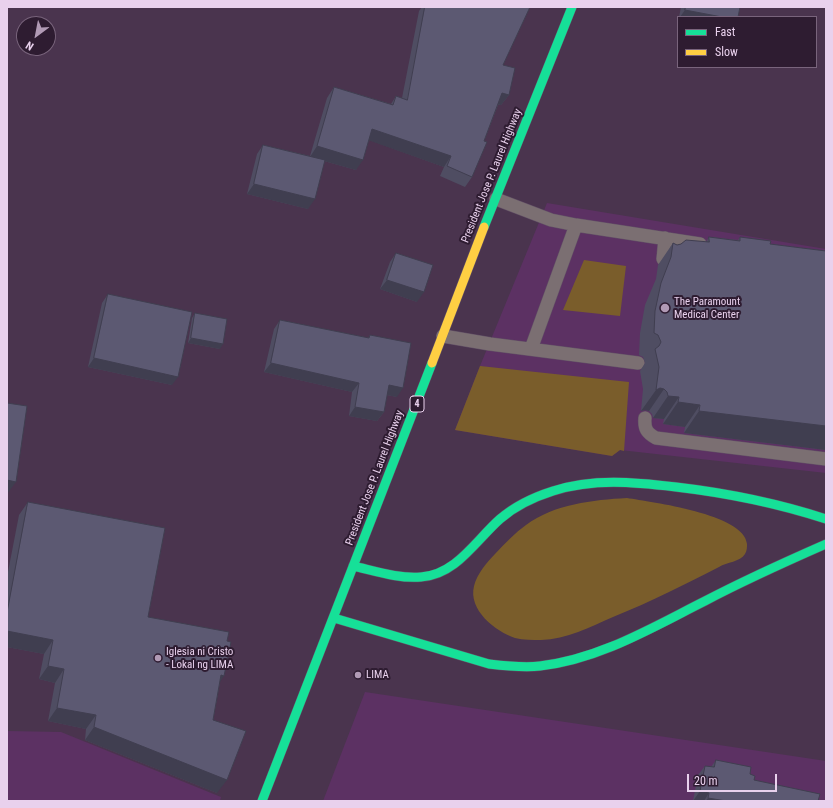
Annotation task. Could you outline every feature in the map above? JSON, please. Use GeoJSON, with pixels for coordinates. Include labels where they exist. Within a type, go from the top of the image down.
{"type":"FeatureCollection","features":[{"type":"Feature","properties":{"kind":"main road","name":"President Jose P. Laurel Highway"},"geometry":{"type":"LineString","coordinates":[[262,801],[443,336],[470,262],[572,7]]}},
{"type":"Feature","properties":{"kind":"main road"},"geometry":{"type":"LineString","coordinates":[[354,566],[402,576],[423,577],[436,574],[446,570],[456,563],[490,528],[517,508],[553,491],[572,485],[588,483],[633,481],[750,497],[800,510],[826,519]]}},
{"type":"Feature","properties":{"kind":"main road"},"geometry":{"type":"LineString","coordinates":[[334,618],[489,664],[515,667],[540,666],[571,660],[600,651],[633,637],[739,583],[826,544]]}},
{"type":"Feature","properties":{"kind":"lane"},"geometry":{"type":"LineString","coordinates":[[496,199],[543,218],[576,225],[711,245]]}},
{"type":"Feature","properties":{"kind":"lane"},"geometry":{"type":"LineString","coordinates":[[531,349],[576,225]]}},
{"type":"Feature","properties":{"kind":"lane"},"geometry":{"type":"LineString","coordinates":[[663,259],[665,238]]}},
{"type":"Feature","properties":{"kind":"lane"},"geometry":{"type":"LineString","coordinates":[[443,336],[484,343],[638,363]]}},
{"type":"Feature","properties":{"kind":"lane"},"geometry":{"type":"LineString","coordinates":[[645,418],[645,429],[656,438],[826,459]]}},
{"type":"Feature","properties":{"kind":"shaded area","name":"The Paramount Medical Center"},"geometry":{"type":"Polygon","coordinates":[[[547,203],[826,249],[826,473],[620,450],[612,456],[455,430],[547,203]]]}},
{"type":"Feature","properties":{"kind":"shaded area"},"geometry":{"type":"Polygon","coordinates":[[[584,260],[626,266],[620,316],[563,310],[584,260]]]}},
{"type":"Feature","properties":{"kind":"shaded area"},"geometry":{"type":"Polygon","coordinates":[[[480,366],[629,382],[624,451],[620,450],[612,456],[455,430],[480,366]]]}},
{"type":"Feature","properties":{"kind":"shaded area"},"geometry":{"type":"Polygon","coordinates":[[[627,498],[675,506],[714,517],[731,525],[742,534],[747,544],[746,553],[740,559],[722,565],[648,602],[569,635],[551,639],[525,640],[507,635],[492,625],[479,611],[473,595],[475,582],[489,561],[518,531],[549,512],[574,504],[627,498]]]}},
{"type":"Feature","properties":{"kind":"shaded area"},"geometry":{"type":"Polygon","coordinates":[[[365,692],[826,761],[826,801],[323,801],[365,692]]]}},
{"type":"Feature","properties":{"kind":"shaded area"},"geometry":{"type":"Polygon","coordinates":[[[7,731],[61,732],[221,797],[220,801],[7,801],[7,731]]]}},
{"type":"Feature","properties":{"kind":"building"},"geometry":{"type":"Polygon","coordinates":[[[425,7],[530,7],[503,65],[515,68],[509,95],[502,93],[484,141],[487,142],[472,177],[447,166],[451,156],[372,129],[363,160],[317,146],[334,87],[393,105],[396,96],[407,100],[425,7]]]}},
{"type":"Feature","properties":{"kind":"building"},"geometry":{"type":"Polygon","coordinates":[[[686,7],[740,7],[738,16],[717,16],[685,10],[686,7]]]}},
{"type":"Feature","properties":{"kind":"building"},"geometry":{"type":"Polygon","coordinates":[[[263,145],[325,160],[315,199],[254,184],[263,145]]]}},
{"type":"Feature","properties":{"kind":"building"},"geometry":{"type":"Polygon","coordinates":[[[709,237],[740,241],[740,237],[771,241],[770,244],[826,251],[826,426],[699,411],[700,405],[678,402],[679,397],[668,396],[664,389],[660,388],[656,390],[659,367],[655,349],[661,342],[658,335],[654,333],[655,311],[661,283],[671,257],[673,243],[677,245],[686,240],[709,242],[709,237]]]}},
{"type":"Feature","properties":{"kind":"building"},"geometry":{"type":"Polygon","coordinates":[[[396,253],[433,265],[424,292],[387,280],[396,253]]]}},
{"type":"Feature","properties":{"kind":"building"},"geometry":{"type":"Polygon","coordinates":[[[108,294],[192,312],[178,377],[94,358],[108,294]]]}},
{"type":"Feature","properties":{"kind":"building"},"geometry":{"type":"Polygon","coordinates":[[[195,313],[227,319],[223,344],[191,338],[195,313]]]}},
{"type":"Feature","properties":{"kind":"building"},"geometry":{"type":"Polygon","coordinates":[[[280,320],[369,338],[370,335],[411,343],[403,388],[389,385],[384,412],[355,407],[359,383],[271,363],[280,320]]]}},
{"type":"Feature","properties":{"kind":"building"},"geometry":{"type":"Polygon","coordinates":[[[7,403],[27,406],[16,482],[7,480],[7,403]]]}},
{"type":"Feature","properties":{"kind":"building"},"geometry":{"type":"Polygon","coordinates":[[[28,502],[165,528],[148,617],[229,632],[227,641],[231,642],[224,676],[221,675],[213,720],[246,731],[227,780],[94,727],[96,715],[57,708],[64,669],[48,666],[53,640],[7,631],[7,613],[28,502]]]}},
{"type":"Feature","properties":{"kind":"building"},"geometry":{"type":"Polygon","coordinates":[[[716,760],[751,767],[750,774],[755,776],[754,780],[820,794],[818,801],[726,801],[708,798],[709,793],[700,791],[705,766],[714,767],[716,760]]]}},
{"type":"Feature","properties":{"kind":"traffic: fast"},"geometry":{"type":"LineString","coordinates":[[484,227],[572,7]]}},
{"type":"Feature","properties":{"kind":"traffic: fast"},"geometry":{"type":"LineString","coordinates":[[262,801],[432,363]]}},
{"type":"Feature","properties":{"kind":"traffic: fast"},"geometry":{"type":"LineString","coordinates":[[353,566],[404,577],[433,575],[445,570],[465,555],[491,527],[518,506],[546,493],[583,484],[614,482],[695,489],[770,503],[826,519]]}},
{"type":"Feature","properties":{"kind":"traffic: fast"},"geometry":{"type":"LineString","coordinates":[[334,618],[489,664],[534,667],[584,657],[626,641],[750,578],[826,544]]}},
{"type":"Feature","properties":{"kind":"traffic: slow"},"geometry":{"type":"LineString","coordinates":[[432,363],[484,227]]}},
{"type":"Feature","properties":{"kind":"place","name":"The Paramount Medical Center"},"geometry":{"type":"Point","coordinates":[665,308]}},
{"type":"Feature","properties":{"kind":"place","name":"Iglesia ni Cristo - Lokal ng LIMA"},"geometry":{"type":"Point","coordinates":[158,658]}},
{"type":"Feature","properties":{"kind":"place","name":"LIMA"},"geometry":{"type":"Point","coordinates":[358,675]}}]}
